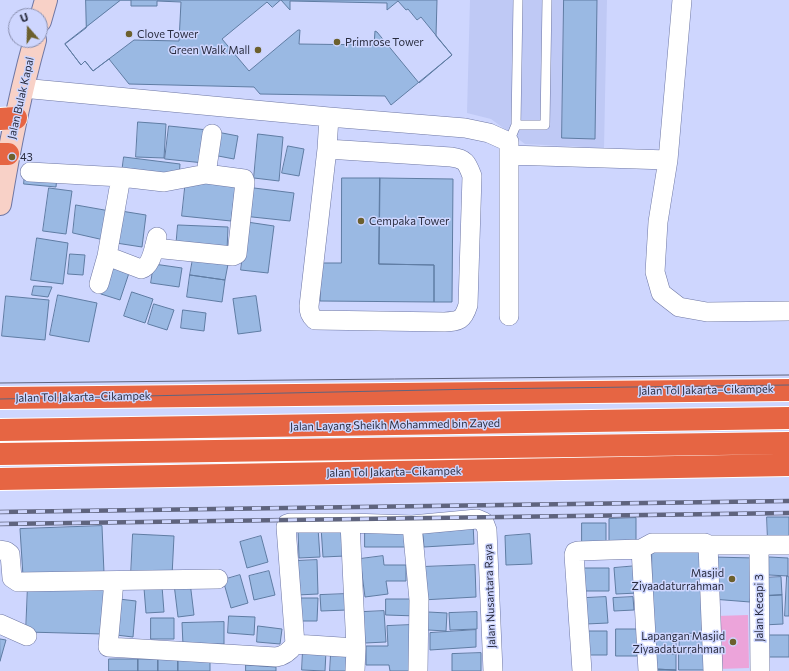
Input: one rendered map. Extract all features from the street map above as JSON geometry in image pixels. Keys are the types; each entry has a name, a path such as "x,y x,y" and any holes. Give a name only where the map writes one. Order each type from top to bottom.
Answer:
{"highway":[{"name":"Jalan Tol Jakarta–Cikampek","path":"0,398 789,390"},
{"name":"Jalan Layang Sheikh Mohammed bin Zayed","path":"0,454 514,434 789,418"},
{"name":"Jalan Layang Sheikh Mohammed bin Zayed","path":"0,430 514,434 789,443"},
{"name":"Jalan Tol Jakarta–Cikampek","path":"0,479 789,465"}],"main road":[{"name":"Jalan Bulak Kapal","path":"0,204 8,118 22,88 33,48"}],"street":[{"path":"682,0 668,160 658,222 655,272 661,293 678,307 707,312 789,311"},
{"path":"22,88 329,117 465,128 489,132 511,141 668,160"},
{"path":"327,149 460,158 468,165 472,176 468,305 462,318 457,321 444,322 315,320 310,314 309,306 327,149 329,117"},
{"path":"206,174 212,134"},
{"path":"509,316 511,141"},
{"path":"30,172 121,177 164,182 206,174 242,178 245,181 237,254 233,256 155,242 149,263 145,268 141,269 107,256"},
{"path":"99,284 107,256 121,177"},
{"name":"Jalan Nusantara Raya","path":"412,525 477,519 484,522 487,530 493,671"},
{"path":"350,523 356,648 355,671"},
{"path":"114,581 108,647 276,658 282,657 289,652 295,644 287,524 350,523 412,525 419,600 418,671"},
{"path":"582,671 575,552 641,549 652,543 706,543 708,545 759,546 789,545"},
{"path":"708,545 713,671"},
{"name":"Jalan Kecapi 3","path":"759,546 760,671"},
{"path":"641,549 648,671"},
{"path":"0,550 6,551 10,554 12,578 18,582 218,579"},
{"path":"0,624 27,636"},
{"path":"295,644 356,648"}],"lane":[{"path":"518,0 511,141 545,125 547,0"}],"shaded area":[{"path":"470,0 607,0 604,148 525,144 491,119 467,113"},
{"name":"Lapangan Masjid Ziyaadaturrahman","path":"748,615 749,668 718,669 716,616"}],"building":[{"name":"Green Walk Mall","path":"86,0 437,0 436,36 452,55 391,105 385,96 260,94 254,87 129,84 109,59 93,71 85,61 81,65 65,44 86,28"},
{"name":"Clove Tower","path":"121,0 131,0 131,6 157,6 157,1 181,2 179,41 134,40 93,71 85,61 81,65 65,44"},
{"name":"Primrose Tower","path":"281,0 290,10 290,1 387,3 387,10 398,1 406,10 408,9 417,20 421,17 452,55 419,83 375,31 374,45 299,44 300,30 298,30 249,71 222,39 267,2 272,7"},
{"path":"564,0 597,0 595,139 562,138"},
{"path":"138,122 166,124 164,158 136,157"},
{"path":"169,126 208,130 204,163 165,159"},
{"path":"217,132 238,136 234,159 213,155"},
{"path":"258,134 283,137 279,181 254,178"},
{"path":"288,146 304,149 299,176 282,173"},
{"path":"124,157 180,164 179,178 122,172"},
{"path":"25,173 57,176 56,187 24,184"},
{"name":"Cempaka Tower","path":"342,178 380,178 379,264 434,265 434,302 320,301 321,263 341,263"},
{"path":"380,178 453,179 452,302 434,302 434,265 379,264"},
{"path":"186,179 236,184 231,221 182,216"},
{"path":"246,187 294,193 290,221 243,216"},
{"path":"49,188 72,191 66,234 43,231"},
{"path":"76,205 110,211 104,240 73,233"},
{"path":"121,211 146,215 142,247 116,243"},
{"path":"247,222 274,226 268,273 241,270"},
{"path":"178,225 228,227 227,251 176,248"},
{"path":"37,238 68,243 63,284 31,280"},
{"path":"194,253 229,259 225,280 190,275"},
{"path":"70,254 85,255 83,275 68,274"},
{"path":"112,261 131,267 120,300 101,294"},
{"path":"154,264 182,268 179,287 151,283"},
{"path":"190,275 225,280 222,302 187,297"},
{"path":"34,286 52,287 48,297 32,295"},
{"path":"132,292 153,299 145,323 124,316"},
{"path":"58,295 97,303 89,342 50,335"},
{"path":"6,296 49,300 45,340 2,336"},
{"path":"256,296 261,331 238,334 233,299"},
{"path":"154,304 174,310 167,330 148,324"},
{"path":"183,310 206,313 204,331 181,328"},
{"path":"767,517 789,517 789,542 768,542"},
{"path":"636,518 636,549 609,549 609,519"},
{"path":"473,523 474,544 424,547 422,526"},
{"path":"582,523 606,523 606,547 582,547"},
{"path":"102,526 104,573 23,576 20,529"},
{"path":"344,526 345,556 323,557 321,527"},
{"path":"365,526 411,526 411,547 365,547"},
{"path":"318,528 320,557 299,558 298,529"},
{"path":"133,534 174,536 172,576 131,575"},
{"path":"530,534 532,564 506,565 505,536"},
{"path":"261,536 268,562 247,568 240,542"},
{"path":"652,550 701,550 702,633 653,634"},
{"path":"383,556 384,565 406,565 406,581 386,581 388,594 365,597 360,559"},
{"name":"Masjid Ziyaadaturrahman","path":"712,557 755,558 750,602 712,599"},
{"path":"769,557 788,558 788,576 769,575"},
{"path":"317,560 318,594 297,595 296,561"},
{"path":"475,565 476,597 422,600 421,567"},
{"path":"637,566 638,593 616,594 614,568"},
{"path":"584,568 609,568 609,591 584,591"},
{"path":"269,571 275,595 254,600 249,576"},
{"path":"240,575 248,603 231,608 223,580"},
{"path":"787,576 789,577 789,616 785,616"},
{"path":"781,577 782,595 762,596 762,578"},
{"path":"190,582 194,615 178,617 174,584"},
{"path":"28,584 104,587 103,634 26,632"},
{"path":"162,586 164,612 146,613 144,588"},
{"path":"346,594 347,610 321,611 320,595"},
{"path":"782,595 783,624 763,625 762,596"},
{"path":"606,597 608,623 586,624 585,598"},
{"path":"633,597 634,610 614,611 613,598"},
{"path":"298,598 318,598 317,621 298,621"},
{"path":"119,599 136,601 133,637 116,635"},
{"path":"386,599 417,599 417,616 386,615"},
{"path":"384,611 386,642 365,643 363,612"},
{"path":"428,612 447,613 446,631 428,630"},
{"path":"477,612 477,629 450,630 449,613"},
{"path":"229,616 255,617 254,635 228,633"},
{"path":"151,618 174,618 174,639 151,639"},
{"path":"224,622 224,644 183,645 182,623"},
{"path":"411,625 414,671 390,671 389,665 366,665 366,646 388,646 387,626"},
{"path":"258,626 282,629 280,644 257,642"},
{"path":"616,629 637,629 637,656 616,656"},
{"path":"476,630 476,647 430,650 430,633"},
{"path":"582,631 607,631 607,655 582,655"},
{"path":"764,635 789,635 789,657 764,657"},
{"path":"655,636 676,636 676,654 655,653"},
{"path":"680,636 708,636 707,653 679,653"},
{"path":"0,639 6,640 0,661"},
{"path":"303,650 326,651 325,671 302,670"},
{"path":"481,653 481,671 452,671 452,654"},
{"path":"655,653 676,654 676,670 654,669"},
{"path":"679,653 707,653 707,670 679,670"},
{"path":"331,654 355,655 355,671 330,671"},
{"path":"109,659 138,659 138,671 109,671"},
{"path":"138,659 158,659 158,671 138,671"},
{"path":"158,659 178,660 178,671 158,671"},
{"path":"178,660 210,660 210,671 178,671"},
{"path":"246,665 276,667 276,671 246,671"},
{"path":"654,669 676,670 676,671 654,671"}],"tram line":[{"path":"0,383 789,375"},
{"path":"0,399 478,389 789,385"}],"railway":[{"path":"0,512 789,501"},
{"path":"0,524 789,513"}],"place":[{"name":"Clove Tower","path":"129,34"},
{"name":"Primrose Tower","path":"337,42"},
{"name":"Green Walk Mall","path":"258,50"},
{"name":"43","path":"12,157"},
{"name":"Cempaka Tower","path":"361,221"},
{"name":"Masjid Ziyaadaturrahman","path":"732,579"},
{"name":"Lapangan Masjid Ziyaadaturrahman","path":"733,642"}]}
